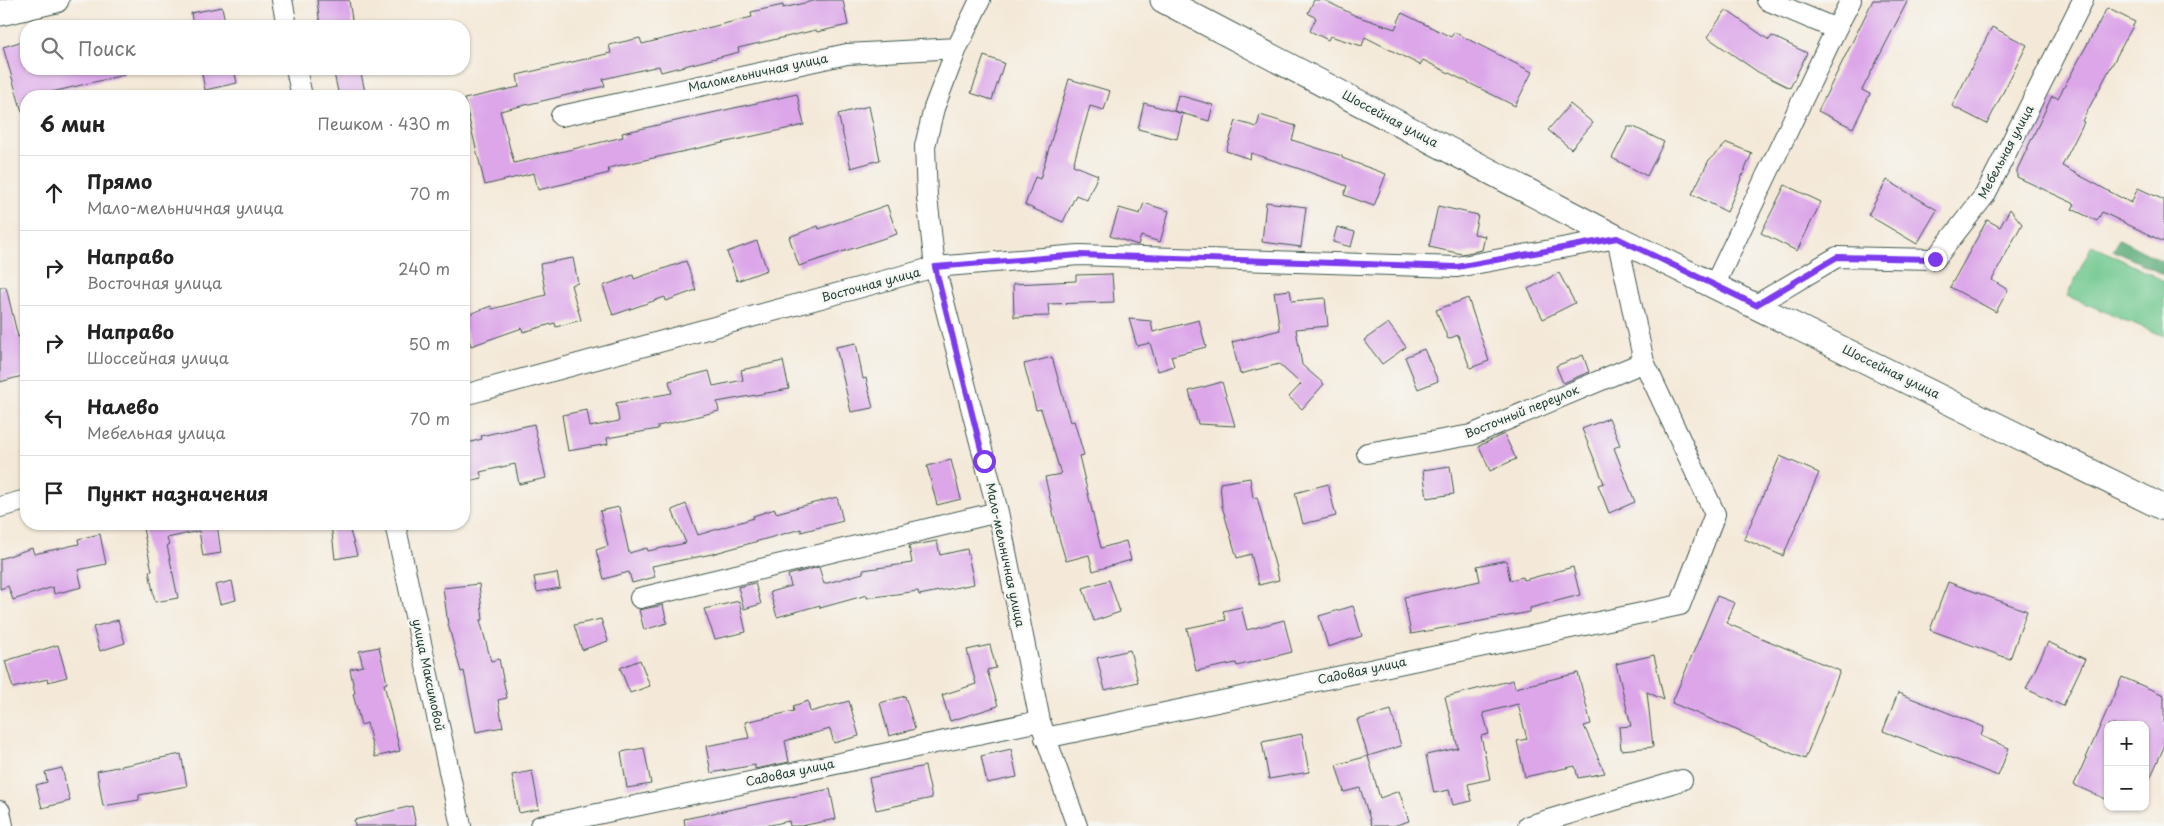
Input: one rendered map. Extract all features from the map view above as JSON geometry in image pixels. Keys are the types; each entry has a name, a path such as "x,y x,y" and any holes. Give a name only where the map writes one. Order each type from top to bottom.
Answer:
{"main road":[{"path":"0,13 56,0"},
{"name":"Шоссейная улица","path":"1176,3 1617,238 2164,508"}],"street":[{"path":"282,0 286,20"},
{"name":"Мало-мельничная улица","path":"980,0 957,48 934,108 925,146 927,198 935,267 998,512 1042,729 1077,826"},
{"path":"1767,0 1836,29"},
{"path":"1714,286 1836,29 1852,0"},
{"name":"Мебельная улица","path":"1756,305 1837,257 1935,259 1985,195 2084,0"},
{"name":"Маломельничная улица","path":"561,116 847,54 957,48"},
{"path":"297,75 301,90"},
{"path":"1617,238 1644,362"},
{"name":"Восточная улица","path":"470,393 935,267 1079,255 1457,267 1617,238"},
{"name":"Восточный переулок","path":"1366,453 1471,434 1644,362"},
{"name":"Садовая улица","path":"540,826 1680,605 1715,514 1644,362"},
{"path":"0,506 20,501"},
{"path":"640,598 998,512"},
{"name":"улица Максимовой","path":"396,530 461,826"},
{"path":"1528,826 1682,780"},
{"path":"0,811 3,826"}],"green space":[{"path":"2119,239 2164,262 2164,275 2113,250"},
{"path":"2092,245 2164,281 2164,336 2067,296"}],"building":[{"path":"317,0 349,0 352,20 319,20"},
{"path":"817,0 843,0 848,25 817,32 816,30 738,48 739,52 661,72 659,66 603,79 605,86 500,111 514,163 623,137 622,133 797,94 804,125 608,168 609,173 538,190 534,173 485,185 470,124 470,98 519,87 517,75 611,53 609,45 640,38 642,44 752,17 751,12 783,5 783,8"},
{"path":"1314,0 1324,0 1356,16 1395,29 1402,13 1451,37 1454,32 1532,72 1515,106 1423,60 1420,65 1365,37 1362,46 1330,36 1328,40 1310,31 1316,18 1308,13"},
{"path":"1873,0 1908,0 1862,90 1870,94 1853,128 1818,111"},
{"path":"222,7 225,20 192,20 191,13"},
{"path":"2107,8 2135,22 2082,121 2084,122 2062,166 2131,203 2138,188 2164,200 2164,242 2102,212 2097,221 2072,209 2075,204 2017,177 2017,170 2052,96 2058,98"},
{"path":"1726,10 1769,40 1772,36 1807,53 1790,88 1758,72 1707,37"},
{"path":"1992,27 2027,45 1987,124 1952,106"},
{"path":"20,42 20,75 124,75 60,90 20,90 20,105 3,47"},
{"path":"984,56 1004,63 992,100 971,93"},
{"path":"202,75 235,75 237,83 205,90"},
{"path":"334,75 361,75 365,90 338,90"},
{"path":"1069,79 1110,91 1104,110 1090,106 1073,165 1098,175 1087,200 1076,195 1063,222 1025,205 1035,177 1040,179"},
{"path":"1178,95 1213,105 1209,121 1174,111"},
{"path":"1144,103 1183,114 1177,139 1138,129"},
{"path":"1570,104 1593,123 1571,149 1548,130"},
{"path":"869,106 880,160 851,168 838,114"},
{"path":"1260,115 1296,126 1292,140 1342,156 1342,158 1386,174 1374,206 1344,195 1347,186 1251,153 1250,159 1226,151 1236,121 1257,127"},
{"path":"1628,127 1634,127 1664,142 1647,176 1612,158"},
{"path":"1727,143 1752,153 1727,212 1692,194 1709,160"},
{"path":"1887,180 1937,210 1917,244 1868,215"},
{"path":"1785,185 1821,202 1797,251 1761,233"},
{"path":"1266,202 1306,207 1301,247 1262,242"},
{"path":"1144,203 1169,211 1160,242 1141,236 1138,245 1110,236 1119,208 1140,214"},
{"path":"887,205 897,234 799,266 789,237 818,226 819,229"},
{"path":"1438,206 1478,215 1474,234 1485,236 1482,250 1462,254 1429,247"},
{"path":"2010,209 2022,224 1992,280 2008,290 1996,312 1950,287 1987,220 2000,227"},
{"path":"1337,227 1355,232 1351,247 1333,242"},
{"path":"757,241 767,270 737,281 727,252"},
{"path":"573,258 578,283 571,285 581,320 556,327 555,323 523,332 522,328 471,346 470,314 491,306 492,309 546,295 540,264"},
{"path":"686,261 696,290 666,301 665,297 613,315 603,286 633,275 634,279"},
{"path":"1559,273 1575,303 1543,319 1528,289"},
{"path":"1112,274 1114,302 1048,304 1049,316 1014,317 1013,284 1076,281 1076,275"},
{"path":"0,287 6,287 18,337 20,336 20,377 0,382"},
{"path":"1290,290 1292,301 1325,298 1328,326 1296,329 1302,365 1324,384 1302,409 1289,397 1301,384 1279,364 1240,374 1232,342 1280,330 1274,292"},
{"path":"1468,298 1489,361 1470,368 1458,335 1448,339 1436,310"},
{"path":"1129,319 1151,321 1153,332 1199,320 1206,347 1171,356 1174,366 1158,371 1150,343 1137,346"},
{"path":"1388,323 1406,347 1382,364 1364,340"},
{"path":"856,343 863,379 866,378 873,408 851,412 836,347"},
{"path":"1424,349 1438,381 1418,389 1405,357"},
{"path":"1583,355 1589,372 1563,383 1556,366"},
{"path":"1052,357 1070,422 1074,421 1084,455 1079,456 1101,548 1126,541 1131,560 1093,571 1089,555 1066,561 1045,477 1061,474 1041,409 1036,410 1024,364"},
{"path":"783,361 789,389 717,402 719,411 658,426 658,429 607,438 608,444 568,451 562,415 587,410 590,427 619,421 616,403 672,393 669,381 709,371 713,386 743,380 741,370"},
{"path":"1222,382 1235,426 1198,424 1189,391"},
{"path":"1609,418 1620,445 1614,448 1635,502 1609,513 1598,485 1604,483 1582,429"},
{"path":"534,424 546,478 519,484 515,464 480,472 482,478 470,481 470,442 482,439 481,436"},
{"path":"1504,434 1516,459 1490,471 1479,446"},
{"path":"1780,456 1819,473 1783,556 1744,539"},
{"path":"951,460 961,499 937,505 927,466"},
{"path":"1450,466 1454,494 1427,498 1423,470"},
{"path":"1250,478 1253,498 1257,497 1279,580 1259,585 1251,554 1237,558 1222,506 1220,483"},
{"path":"1328,484 1336,516 1303,524 1295,493"},
{"path":"837,497 843,521 801,532 801,529 712,554 652,566 655,577 632,583 629,572 604,579 596,550 608,546 600,511 619,507 629,553 647,548 648,551 686,543 672,510 686,504 698,535 754,518 753,516 775,509 776,513"},
{"path":"143,530 218,530 221,553 203,556 199,531 167,538 178,598 155,602 149,571 152,571"},
{"path":"332,530 350,530 357,555 335,559"},
{"path":"100,534 106,564 78,570 82,587 54,594 53,587 13,600 8,586 0,589 0,559 32,548 34,554 79,544 78,539"},
{"path":"937,541 940,555 967,549 974,584 919,595 918,591 867,598 867,595 777,617 770,592 791,586 788,575 819,567 824,584 863,573 863,570 912,563 909,546"},
{"path":"1506,560 1510,580 1523,577 1524,580 1573,567 1580,595 1530,608 1530,612 1411,634 1404,597 1480,581 1477,566"},
{"path":"557,573 560,588 537,592 534,577"},
{"path":"1109,580 1120,612 1094,621 1083,588"},
{"path":"232,581 236,600 220,604 215,585"},
{"path":"1948,582 2027,611 2010,659 1930,630"},
{"path":"755,583 761,604 744,609 738,587"},
{"path":"479,584 483,620 480,620 491,661 499,659 507,698 498,700 503,727 476,732 464,671 461,672 448,624 443,588"},
{"path":"1717,596 1735,603 1726,623 1840,671 1805,759 1672,703"},
{"path":"739,601 746,632 715,639 704,609"},
{"path":"663,605 667,623 644,630 639,610"},
{"path":"1353,606 1362,636 1328,647 1319,616"},
{"path":"1241,607 1247,630 1284,620 1292,652 1237,666 1236,663 1196,671 1187,628 1226,620 1223,611"},
{"path":"601,619 608,641 582,650 574,625"},
{"path":"118,620 125,643 100,651 93,627"},
{"path":"2048,642 2085,659 2063,706 2026,689"},
{"path":"58,645 67,677 48,682 47,679 13,688 5,661"},
{"path":"990,645 996,668 987,670 998,706 950,721 942,695 976,684 967,650"},
{"path":"379,647 387,683 384,684 400,751 375,757 367,723 361,725 353,694 355,693 350,669 363,666 359,651"},
{"path":"1130,650 1138,682 1105,690 1097,658"},
{"path":"1654,655 1664,700 1647,692 1653,747 1621,750 1619,727 1631,726 1616,664"},
{"path":"640,660 650,686 630,693 620,668"},
{"path":"1578,673 1591,724 1584,726 1605,773 1578,778 1575,766 1525,777 1517,741 1527,739 1518,704 1483,713 1489,734 1481,736 1490,779 1468,784 1472,801 1453,805 1449,790 1434,793 1426,755 1458,748 1445,697 1513,680 1515,688"},
{"path":"2122,677 2164,695 2164,747 2149,781 2149,721 2104,721 2104,798 2074,785"},
{"path":"1898,693 1984,727 1981,736 2009,748 1998,776 1883,731"},
{"path":"905,696 915,729 889,736 880,703"},
{"path":"808,701 810,712 849,701 859,736 834,743 830,729 785,741 789,762 755,769 755,765 711,773 706,746 749,738 745,722 794,711 793,706"},
{"path":"1391,710 1401,746 1368,756 1357,720"},
{"path":"1302,734 1309,772 1269,779 1262,742"},
{"path":"644,748 651,784 627,788 621,752"},
{"path":"1011,749 1017,777 987,783 981,756"},
{"path":"181,754 187,786 139,795 139,800 103,806 97,771"},
{"path":"1368,756 1380,798 1399,791 1409,821 1393,826 1372,826 1360,788 1344,792 1336,765"},
{"path":"925,766 932,798 876,810 869,778"},
{"path":"62,768 70,801 42,808 36,785 47,782 45,772"},
{"path":"532,771 539,809 519,813 512,775"},
{"path":"830,789 836,819 801,826 790,826 789,821 765,826 685,826 684,819"},
{"path":"412,806 416,826 355,826 354,820"}],"route":[{"path":"984,461 935,267 1079,255 1457,267 1617,238 1756,305 1837,257 1935,259"}]}
